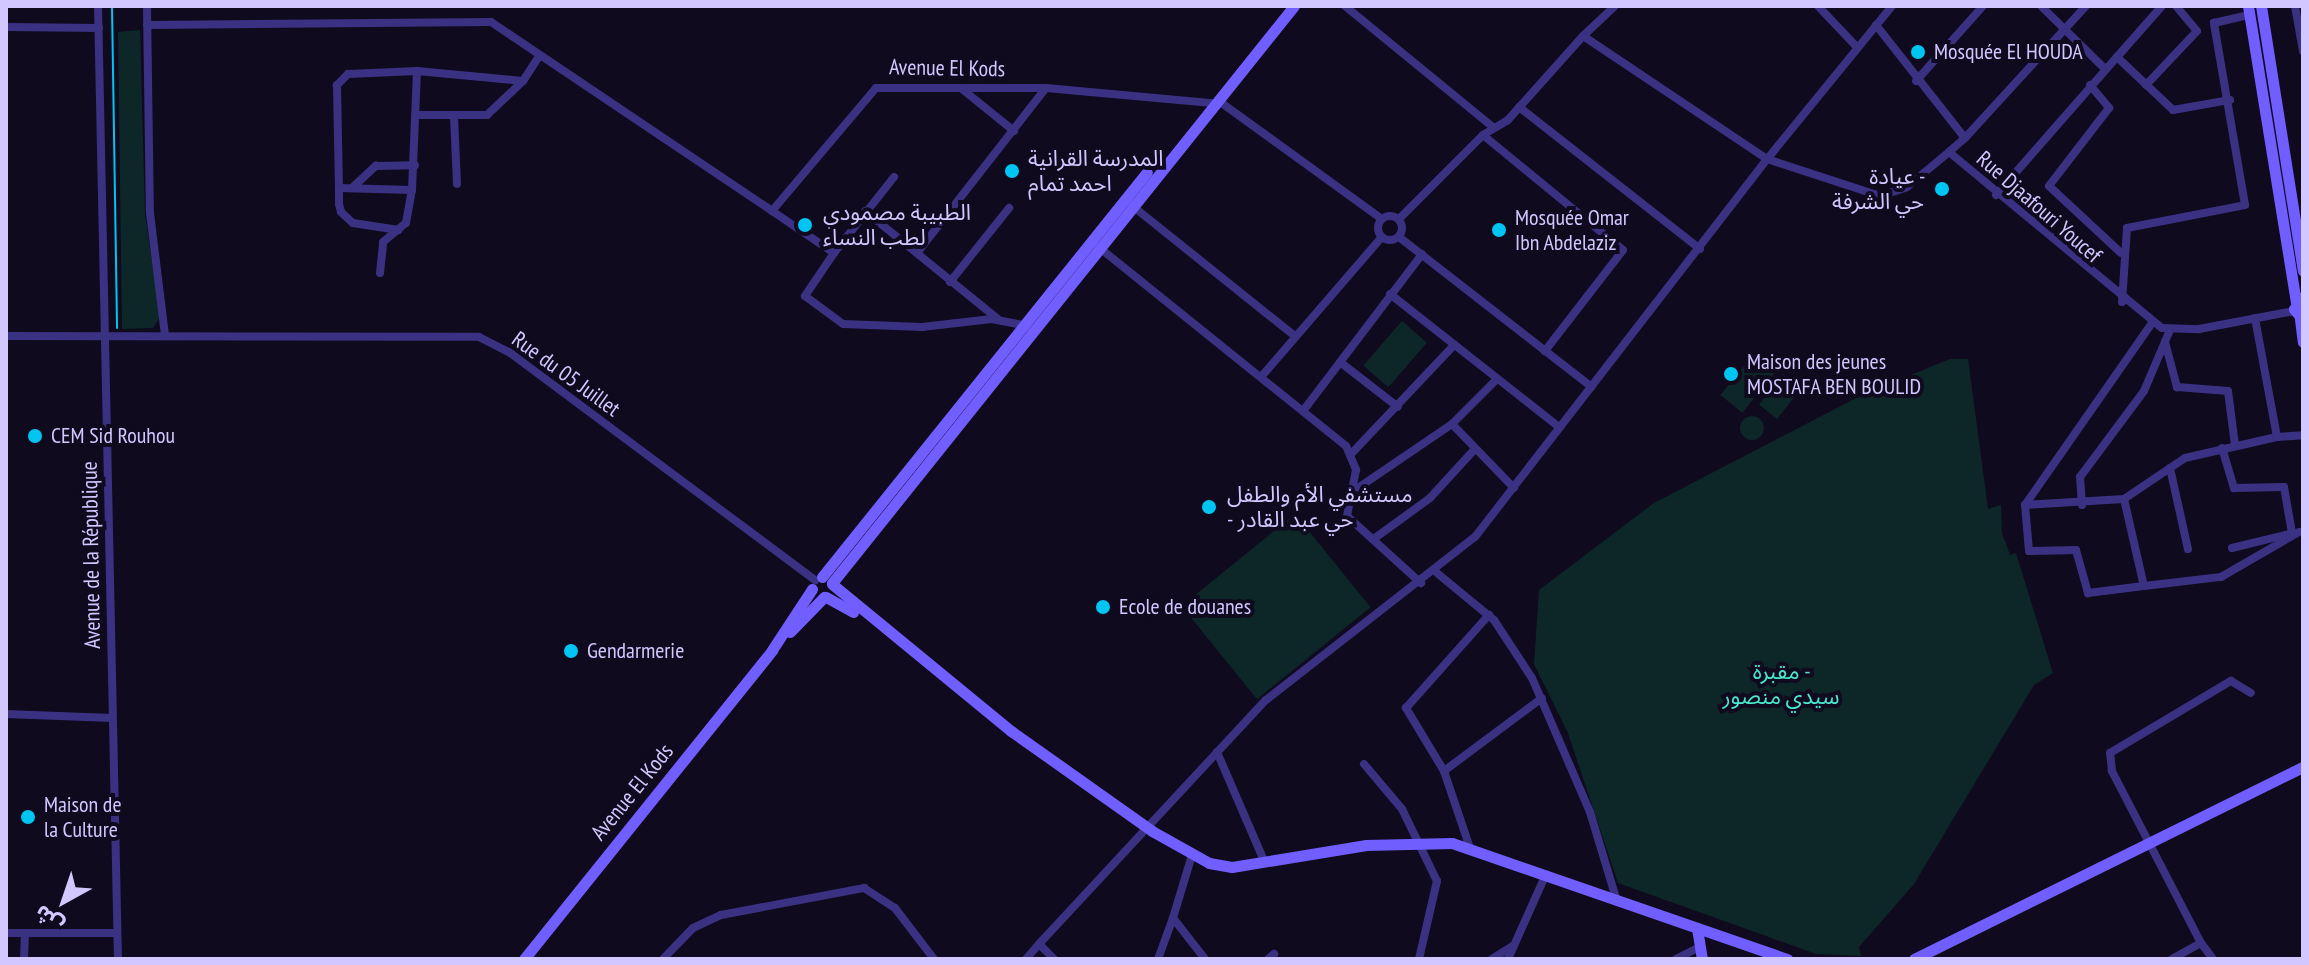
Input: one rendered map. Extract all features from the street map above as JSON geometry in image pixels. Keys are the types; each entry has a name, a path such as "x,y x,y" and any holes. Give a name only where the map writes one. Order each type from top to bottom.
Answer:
{"main road":[{"path":"1210,105 1286,6"},
{"path":"1210,105 1294,6"},
{"path":"2261,6 2303,271"},
{"path":"2248,10 2303,342"},
{"name":"Avenue El Kods","path":"1093,243 1130,204 1210,105"},
{"name":"Avenue El Kods","path":"524,959 1093,243 1210,105"},
{"path":"822,583 825,597 871,623"},
{"path":"822,583 871,623 1147,828 1192,855 1232,867 1421,841 1470,848 1787,959"},
{"name":"Avenue El Kods","path":"772,650 825,597"},
{"path":"1920,958 2303,767"},
{"path":"1697,928 1701,953"}],"street":[{"name":"Avenue de la République","path":"98,6 118,959"},
{"path":"147,6 150,213 165,336"},
{"path":"1345,6 1493,127"},
{"path":"1210,105 1232,108 1382,219 1399,219 1483,135 1519,107 1583,36 1615,6"},
{"path":"1818,6 1855,45"},
{"path":"1026,959 1295,672 1437,573 1514,488 1855,45 1892,6"},
{"path":"1916,81 1983,6"},
{"path":"2041,6 2105,69"},
{"path":"1949,152 2086,6"},
{"path":"1996,195 2162,6"},
{"path":"2146,85 2197,31 2176,6"},
{"path":"2295,6 2303,51"},
{"path":"2122,302 2123,233 2134,224 2243,208 2230,100 2214,23 2248,10"},
{"path":"147,25 473,19 507,31 834,253"},
{"path":"1876,25 1916,81 1965,138"},
{"path":"6,27 99,28"},
{"name":"Rue Djaafouri Youcef","path":"1583,36 1767,159 1880,196 1907,187 1949,152 2122,302 2152,323 2170,330 2299,310"},
{"path":"417,115 487,115 523,81 540,55"},
{"path":"2117,57 2173,110 2230,100"},
{"path":"398,230 345,218 339,188 339,78 417,71 523,81"},
{"path":"380,273 383,242 406,223 415,165 417,71"},
{"path":"2090,85 2109,108 2049,186 2121,253"},
{"path":"961,88 1014,131"},
{"path":"917,253 1046,88"},
{"name":"Avenue El Kods","path":"772,211 872,90 1046,88 1210,105"},
{"path":"1519,107 1700,249"},
{"path":"454,116 457,184"},
{"path":"1483,135 1623,250 1545,351"},
{"path":"352,188 376,166 415,165"},
{"path":"894,177 865,211 805,296 843,324 998,320 1027,326"},
{"path":"339,188 412,190"},
{"path":"1130,204 1295,336"},
{"path":"950,282 1009,208"},
{"path":"865,211 998,320"},
{"path":"1261,377 1382,237 1382,219"},
{"path":"1399,219 1399,237"},
{"path":"1382,237 1399,237 1592,387"},
{"path":"1093,243 1352,453"},
{"path":"1303,411 1422,254"},
{"path":"1390,294 1560,428"},
{"path":"2255,318 2277,437"},
{"path":"2152,323 2025,505 2029,551 2076,550 2088,593 2221,577 2298,532"},
{"path":"2082,505 2080,477 2144,391 2170,330"},
{"name":"Rue du 05 Juillet","path":"6,336 479,337 509,352 822,583"},
{"path":"2165,342 2177,387 2228,391 2235,445"},
{"path":"1421,583 1375,538 1347,516 1352,492 1352,453 1454,345"},
{"path":"1340,362 1398,407"},
{"path":"1352,492 1452,424 1497,379"},
{"path":"1452,424 1473,451 1514,488"},
{"path":"2025,505 2082,505 2124,499 2170,468 2222,448 2303,435"},
{"path":"2222,448 2234,488 2284,487 2298,532"},
{"path":"1375,538 1430,498 1473,451"},
{"path":"2170,468 2188,549"},
{"path":"2124,499 2144,586"},
{"path":"2232,548 2298,532"},
{"path":"1437,573 1489,615 1542,698 1590,812 1616,898"},
{"path":"1470,848 1444,771 1406,708 1489,615"},
{"path":"2213,959 2201,943 2108,762 2110,753 2231,681 2251,693"},
{"path":"1444,771 1542,698"},
{"path":"6,714 112,718"},
{"path":"1217,752 1265,863"},
{"path":"1364,764 1421,841 1437,886 1419,959"},
{"path":"1158,959 1192,855"},
{"path":"1508,959 1546,874"},
{"path":"668,957 693,928 721,915 864,888 895,908 934,959"},
{"path":"1173,918 1205,959"},
{"path":"6,933 117,933"},
{"path":"24,959 25,933"},
{"path":"2172,959 2201,943"},
{"path":"1039,944 1054,959"},
{"path":"1492,959 1514,945"},
{"path":"1676,959 1701,953"}],"green space":[{"path":"140,30 145,214 160,317 153,328 122,329 118,32"},
{"path":"1402,321 1427,343 1388,387 1363,366"},
{"path":"1757,350 1779,368 1742,413 1720,395"},
{"name":"مقبرة - سيدي منصور","path":"1950,359 1968,359 1988,509 2001,505 2002,533 2010,555 2016,553 2053,673 2034,685 1914,884 1859,947 1861,956 1816,954 1618,883 1568,733 1534,664 1539,590 1654,503 1862,395"},
{"path":"1783,374 1801,388 1777,419 1759,405"},
{"path":"1752,416 1763,423 1764,428 1757,439 1752,440 1741,433 1740,428 1747,417"},
{"path":"1295,514 1371,607 1257,699 1182,606"}],"tram line":[{"path":"112,6 117,328"}],"place":[{"name":"Mosquée El HOUDA","path":"1918,52"},
{"name":"المدرسة القرانية احمد تمام","path":"1012,171"},
{"name":"عيادة - حي الشرفة","path":"1942,189"},
{"name":"الطبيبة مصمودي لطب النساء","path":"805,225"},
{"name":"Mosquée Omar Ibn Abdelaziz","path":"1499,230"},
{"name":"Maison des jeunes MOSTAFA BEN BOULID","path":"1731,374"},
{"name":"CEM Sid Rouhou","path":"35,436"},
{"name":"مستشفي الأم والطفل - حي عبد القادر","path":"1209,507"},
{"name":"Ecole de douanes","path":"1103,607"},
{"name":"Gendarmerie","path":"571,651"},
{"name":"Maison de la Culture","path":"28,817"}]}
